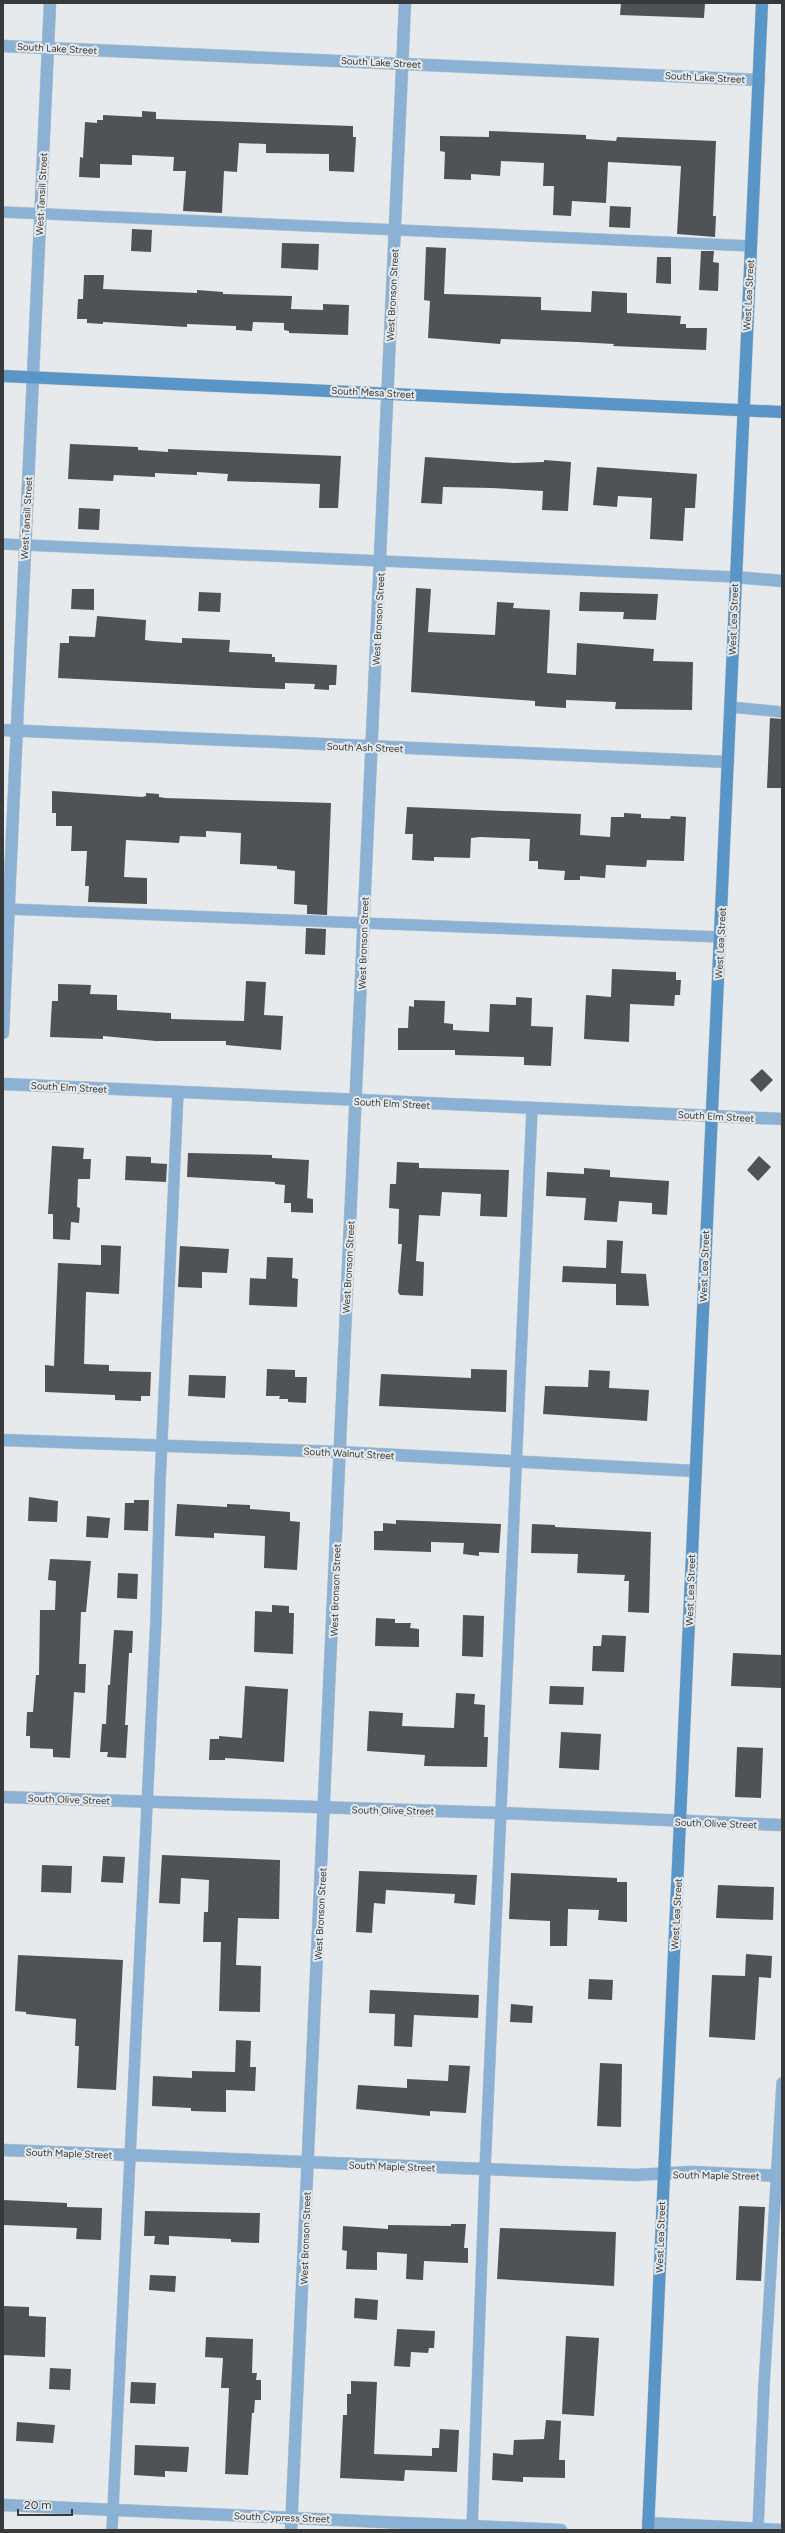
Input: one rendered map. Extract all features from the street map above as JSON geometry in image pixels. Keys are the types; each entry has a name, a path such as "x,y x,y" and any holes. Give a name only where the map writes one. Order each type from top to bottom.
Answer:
{"main road":[{"name":"West Lea Street","path":"648,2527 662,2174 680,1822 762,3"},
{"name":"South Mesa Street","path":"3,376 782,412"}],"street":[{"name":"West Tansill Street","path":"3,1033 50,3"},
{"name":"West Bronson Street","path":"291,2530 326,1808 339,1452 405,3"},
{"name":"South Lake Street","path":"3,46 759,80"},
{"path":"735,577 782,581"},
{"name":"South Ash Street","path":"3,730 728,762"},
{"name":"South Elm Street","path":"3,1084 532,1109 782,1119"},
{"name":"South Walnut Street","path":"3,1440 163,1444 695,1471"},
{"name":"South Olive Street","path":"3,1797 501,1813 782,1826"},
{"name":"South Maple Street","path":"3,2150 309,2164 485,2170 635,2175 691,2172 780,2176"},
{"name":"South Cypress Street","path":"3,2505 292,2517 472,2528 561,2530"},
{"path":"648,2527 781,2530"}],"lane":[{"path":"3,212 750,246"},
{"path":"3,544 735,577"},
{"path":"730,707 782,712"},
{"path":"8,909 720,937"},
{"path":"112,2530 178,1092"},
{"path":"472,2528 485,2170 518,1462 532,1109"},
{"path":"758,2529 764,2378 780,2176 782,2083"}],"building":[{"path":"621,3 705,3 704,18 620,15"},
{"path":"142,111 156,112 156,119 353,126 353,137 356,137 354,172 329,171 329,154 266,153 266,144 239,143 237,172 224,171 222,213 183,211 186,171 173,171 174,157 132,155 132,165 100,164 100,178 79,177 80,157 83,158 85,122 97,123 97,120 103,120 103,115 142,117"},
{"path":"489,131 586,135 586,139 616,141 617,137 716,141 713,216 716,216 715,237 677,234 681,166 608,162 606,203 572,201 571,216 553,215 554,186 543,186 544,163 501,161 500,176 471,174 471,180 444,179 445,152 440,151 440,136 489,137"},
{"path":"610,206 631,207 630,228 609,227"},
{"path":"132,229 152,230 151,252 131,251"},
{"path":"282,243 319,244 318,270 281,268"},
{"path":"426,247 446,248 444,294 541,297 541,310 591,312 592,291 627,293 627,313 681,316 680,324 686,324 686,328 707,328 706,350 501,339 500,344 428,338 430,301 424,300"},
{"path":"701,251 714,251 713,262 719,263 718,291 699,290"},
{"path":"657,257 671,257 671,284 656,283"},
{"path":"84,275 104,275 103,289 197,293 197,290 223,292 223,294 292,296 291,309 323,310 323,304 349,305 348,335 289,333 289,331 284,330 284,323 253,322 252,331 236,330 236,326 187,324 187,327 103,322 103,324 87,323 87,319 77,319 78,299 83,299"},
{"path":"70,444 138,447 138,450 168,452 168,449 341,456 338,508 319,508 320,484 227,481 228,474 197,472 197,475 155,473 155,477 114,475 113,481 68,479"},
{"path":"425,457 514,463 544,462 544,460 571,462 568,511 542,510 543,491 492,488 443,487 442,504 421,503"},
{"path":"597,467 697,474 695,508 685,508 683,541 650,539 652,498 618,496 617,507 593,505"},
{"path":"79,508 100,509 99,530 78,529"},
{"path":"416,588 431,589 428,632 495,635 497,602 514,603 513,608 550,610 547,673 576,675 577,643 654,649 653,661 693,662 692,710 615,709 616,702 566,700 566,708 535,706 535,701 411,692"},
{"path":"72,589 94,589 94,610 71,609"},
{"path":"199,592 221,593 220,612 198,611"},
{"path":"580,592 658,594 656,620 623,619 624,612 579,611"},
{"path":"97,616 146,620 145,640 182,643 182,638 230,640 229,652 272,654 272,657 275,657 275,662 337,665 336,685 329,685 329,690 314,689 315,684 285,683 285,689 58,678 60,643 69,643 69,636 95,637"},
{"path":"770,718 782,719 782,788 767,788"},
{"path":"52,791 142,797 146,796 146,793 159,794 159,797 165,798 331,803 327,915 307,914 307,905 294,904 295,871 277,869 277,866 240,864 241,833 206,831 206,837 180,836 179,843 126,840 124,877 147,878 147,904 88,902 89,886 85,886 87,851 71,851 72,826 56,826 56,813 52,813"},
{"path":"407,807 581,814 580,835 610,837 611,817 624,817 624,813 641,814 641,818 670,819 671,816 686,817 684,861 647,860 646,867 606,865 605,878 580,876 580,880 564,880 565,871 538,869 538,861 529,861 530,839 480,837 471,838 470,858 434,857 434,861 412,860 413,834 405,834"},
{"path":"306,928 326,929 325,955 305,954"},
{"path":"612,969 676,972 676,980 681,980 680,995 675,995 674,1006 630,1004 629,1042 584,1039 586,995 611,997"},
{"path":"246,981 266,982 264,1015 283,1016 281,1050 226,1045 226,1041 156,1041 103,1036 103,1039 50,1037 52,1001 58,1001 58,984 91,985 90,994 117,995 117,1010 171,1013 171,1019 244,1021"},
{"path":"516,997 532,998 531,1026 553,1027 551,1066 524,1065 524,1057 455,1055 455,1050 398,1050 398,1028 408,1028 409,1006 414,1007 414,1000 445,1001 444,1023 453,1024 453,1030 489,1032 490,1004 516,1005"},
{"path":"762,1069 773,1080 761,1092 750,1080"},
{"path":"52,1146 84,1148 83,1159 91,1159 90,1179 78,1179 77,1207 80,1208 79,1223 71,1222 70,1240 53,1239 53,1214 48,1214"},
{"path":"188,1153 272,1155 272,1158 309,1160 307,1198 313,1199 313,1213 291,1212 291,1203 284,1203 285,1185 275,1184 275,1182 187,1177"},
{"path":"126,1156 151,1157 151,1163 167,1164 166,1182 125,1180"},
{"path":"759,1156 771,1167 758,1181 747,1170"},
{"path":"397,1162 419,1163 419,1168 509,1170 507,1217 480,1216 481,1194 442,1192 440,1216 419,1215 416,1261 424,1262 423,1296 400,1295 398,1292 402,1244 398,1244 399,1209 389,1208 390,1184 396,1184"},
{"path":"584,1168 610,1170 610,1177 669,1181 667,1215 652,1214 652,1203 619,1201 617,1222 584,1220 586,1198 546,1196 547,1172 584,1174"},
{"path":"607,1240 623,1241 621,1273 646,1274 649,1306 616,1305 616,1284 562,1282 563,1266 606,1268"},
{"path":"101,1245 121,1246 119,1294 86,1292 84,1364 109,1365 109,1371 151,1372 150,1396 141,1396 141,1401 115,1400 115,1395 45,1392 45,1365 54,1366 58,1263 101,1265"},
{"path":"180,1246 229,1249 227,1273 202,1272 202,1288 178,1287"},
{"path":"267,1257 293,1258 292,1278 298,1279 297,1307 249,1305 250,1278 266,1279"},
{"path":"267,1369 295,1370 295,1377 307,1377 306,1403 288,1402 288,1399 279,1399 280,1396 266,1396"},
{"path":"471,1369 507,1370 506,1412 379,1406 381,1374 471,1378"},
{"path":"589,1370 610,1371 609,1388 649,1390 647,1421 543,1414 545,1386 588,1387"},
{"path":"189,1375 226,1376 225,1398 188,1396"},
{"path":"29,1497 58,1501 57,1522 28,1521"},
{"path":"134,1500 149,1500 148,1531 124,1530 125,1503 134,1503"},
{"path":"177,1504 227,1507 227,1504 250,1505 250,1509 290,1512 290,1521 300,1522 297,1570 264,1568 265,1536 214,1533 214,1538 175,1536"},
{"path":"87,1516 110,1518 108,1538 86,1537"},
{"path":"396,1520 501,1524 499,1553 479,1552 479,1556 463,1554 464,1543 431,1542 431,1552 374,1550 374,1531 383,1531 383,1523 396,1524"},
{"path":"532,1524 555,1525 555,1527 651,1532 649,1613 628,1612 629,1581 624,1581 625,1575 577,1573 578,1554 531,1553"},
{"path":"50,1559 91,1561 86,1612 81,1612 79,1664 86,1664 85,1693 74,1692 70,1758 53,1757 53,1749 30,1748 30,1736 26,1736 27,1712 33,1712 36,1675 39,1675 40,1610 55,1610 56,1581 48,1580"},
{"path":"118,1573 138,1574 137,1599 117,1598"},
{"path":"272,1605 289,1606 289,1613 294,1613 293,1654 254,1652 255,1611 272,1612"},
{"path":"463,1615 484,1616 483,1657 462,1656"},
{"path":"376,1618 395,1619 395,1623 411,1623 410,1628 419,1629 419,1647 375,1646"},
{"path":"114,1630 133,1631 132,1653 129,1653 125,1725 128,1725 126,1758 107,1757 108,1752 100,1752 102,1724 106,1724 108,1685 110,1685"},
{"path":"602,1635 626,1636 624,1672 592,1671 593,1646 601,1646"},
{"path":"733,1653 782,1655 781,1688 731,1686"},
{"path":"245,1686 288,1689 284,1762 225,1758 225,1760 209,1760 210,1739 219,1739 219,1736 242,1738"},
{"path":"550,1686 584,1687 583,1705 549,1704"},
{"path":"456,1693 475,1694 474,1704 485,1705 484,1737 488,1737 487,1767 424,1766 425,1755 367,1751 369,1711 403,1713 402,1726 454,1728"},
{"path":"561,1732 601,1734 599,1770 559,1768"},
{"path":"737,1747 763,1748 761,1798 735,1797"},
{"path":"162,1855 280,1860 279,1919 238,1918 236,1965 261,1966 260,2012 219,2011 221,1942 203,1942 204,1912 208,1912 209,1880 181,1878 180,1904 159,1903"},
{"path":"103,1856 125,1857 123,1883 101,1882"},
{"path":"42,1865 72,1866 71,1893 41,1892"},
{"path":"359,1871 477,1875 475,1905 454,1903 455,1894 386,1890 385,1904 374,1903 372,1933 356,1932"},
{"path":"511,1873 617,1878 617,1882 627,1882 627,1922 598,1920 599,1910 568,1909 567,1946 550,1946 550,1921 509,1919"},
{"path":"718,1885 774,1887 773,1920 716,1918"},
{"path":"746,1954 772,1956 771,1978 759,1977 755,2040 709,2037 712,1975 745,1976"},
{"path":"18,1955 123,1960 116,2090 77,2088 79,2046 75,2046 76,2019 26,2014 26,2012 15,2011"},
{"path":"589,1979 613,1980 612,2000 588,1999"},
{"path":"370,1990 479,1995 478,2018 414,2015 412,2047 394,2046 395,2014 369,2013"},
{"path":"511,2004 533,2006 532,2023 510,2022"},
{"path":"236,2040 251,2041 250,2067 256,2067 255,2091 226,2090 226,2112 191,2111 191,2108 152,2106 153,2076 192,2078 192,2071 235,2072"},
{"path":"600,2063 622,2064 621,2127 597,2126"},
{"path":"449,2065 470,2066 466,2113 430,2111 430,2116 356,2109 358,2085 407,2088 407,2079 448,2081"},
{"path":"3,2200 67,2203 67,2207 102,2208 101,2240 76,2239 77,2228 3,2225"},
{"path":"739,2206 765,2207 761,2281 736,2280"},
{"path":"145,2211 260,2213 259,2243 231,2242 231,2239 169,2236 169,2245 154,2244 155,2236 144,2236"},
{"path":"451,2224 466,2224 464,2248 468,2248 468,2263 424,2261 423,2280 406,2279 407,2254 377,2252 377,2270 346,2269 347,2251 342,2250 343,2226 388,2229 388,2225 451,2226"},
{"path":"500,2228 616,2232 614,2286 497,2279"},
{"path":"150,2275 176,2276 175,2292 149,2290"},
{"path":"355,2298 378,2300 377,2320 354,2318"},
{"path":"3,2306 29,2307 29,2316 46,2317 45,2357 3,2355"},
{"path":"397,2329 435,2331 434,2348 429,2348 428,2353 411,2352 410,2367 394,2366"},
{"path":"566,2336 599,2338 594,2416 562,2414"},
{"path":"206,2337 253,2339 252,2373 257,2373 256,2380 261,2380 261,2400 255,2400 254,2413 252,2413 248,2475 225,2474 229,2388 221,2388 223,2358 205,2357"},
{"path":"50,2368 71,2369 70,2390 49,2389"},
{"path":"351,2381 377,2382 374,2454 432,2456 432,2448 439,2448 440,2429 459,2430 457,2472 405,2470 404,2481 340,2478 343,2415 347,2415 347,2394 351,2394"},
{"path":"131,2382 156,2383 155,2404 130,2403"},
{"path":"546,2420 561,2421 559,2460 565,2460 565,2478 523,2477 523,2482 492,2480 493,2453 513,2455 514,2440 544,2439"},
{"path":"17,2422 55,2425 53,2443 16,2441"},
{"path":"135,2445 189,2447 187,2472 165,2471 165,2477 134,2475"}]}
